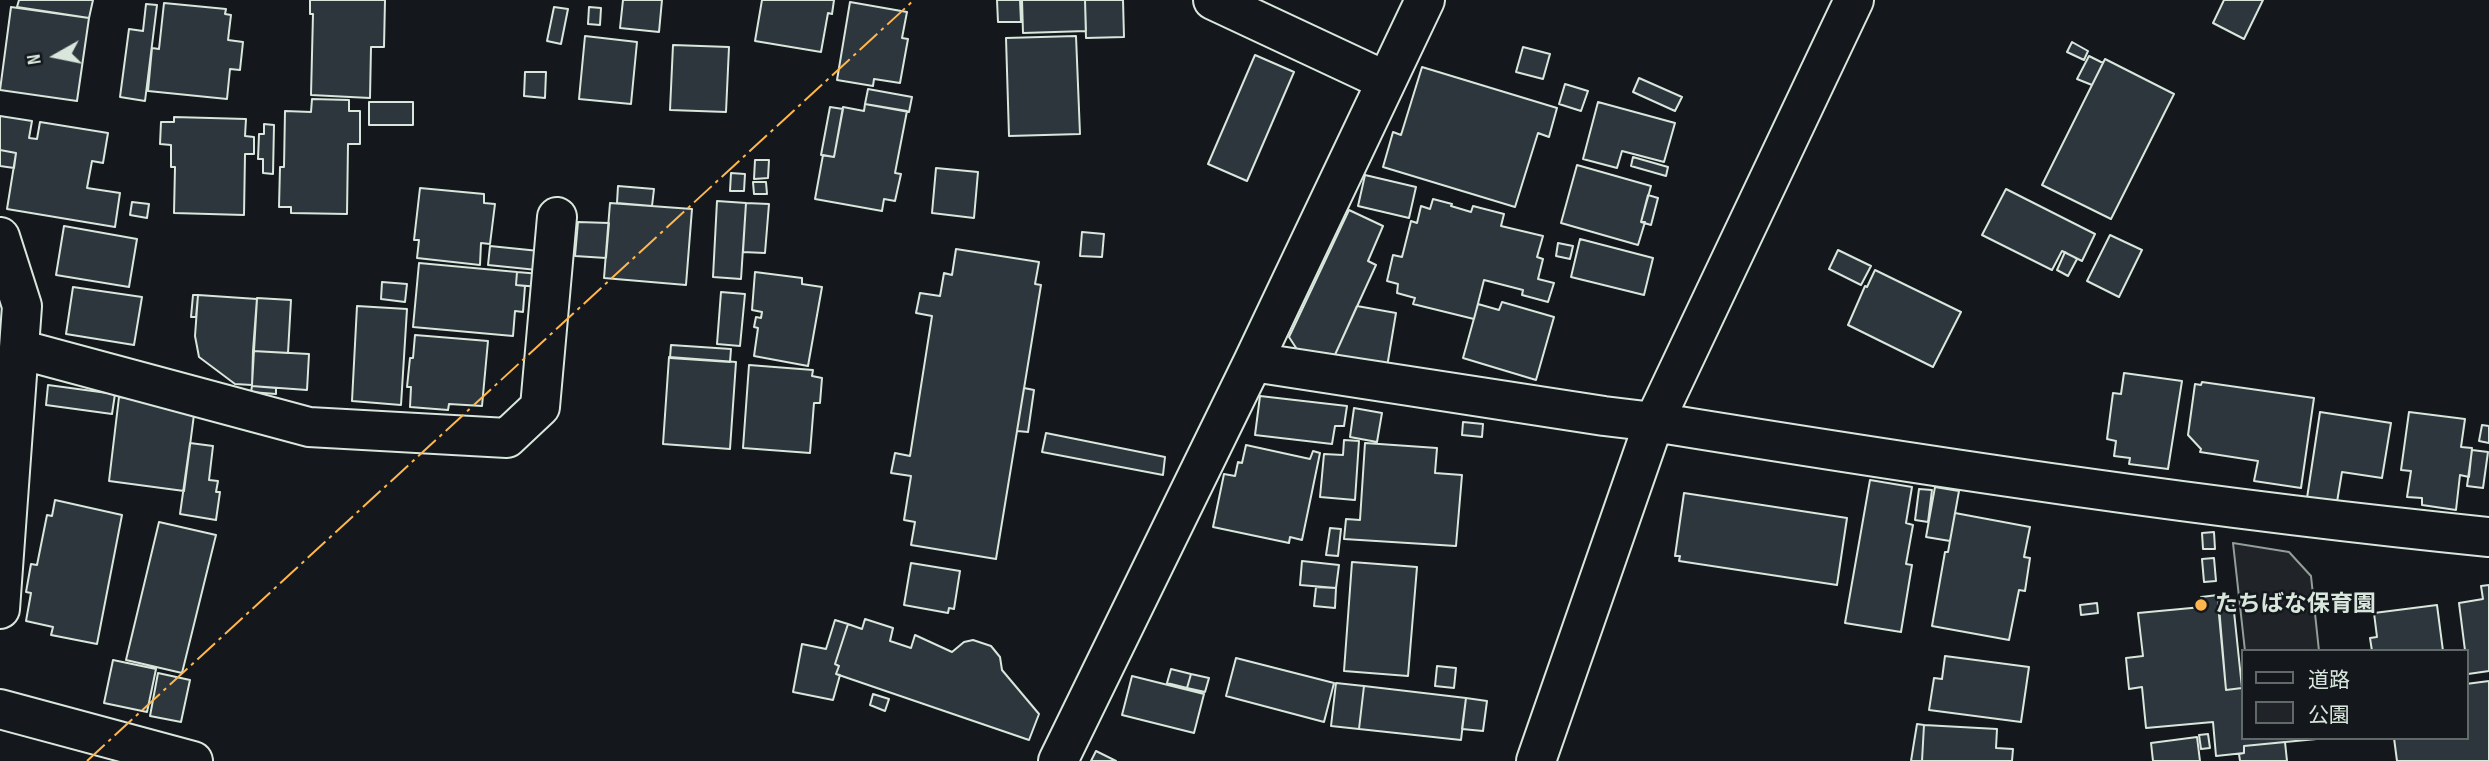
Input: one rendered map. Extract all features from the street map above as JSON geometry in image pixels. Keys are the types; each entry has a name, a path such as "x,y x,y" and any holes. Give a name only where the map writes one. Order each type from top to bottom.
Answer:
{"street":[{"path":"1213,0 1386,81"},
{"path":"1058,761 1253,362 1425,0"},
{"path":"1536,761 1654,422 1854,0"},
{"path":"19,349 309,427 507,438 540,407 557,217"},
{"path":"0,237 22,306 0,610"},
{"path":"1253,362 2047,484 2338,522 2489,537"},
{"path":"0,709 194,761"}],"green space":[{"path":"2233,543 2289,552 2311,576 2319,649 2245,649"}],"building":[{"path":"19,0 93,0 89,18 17,7"},
{"path":"310,0 385,0 384,47 371,47 370,98 311,95 313,14 310,14"},
{"path":"623,0 662,0 659,32 620,28"},
{"path":"762,0 834,0 832,14 828,13 821,52 755,41"},
{"path":"997,0 1020,0 1021,22 998,22"},
{"path":"1022,0 1085,0 1086,31 1023,33"},
{"path":"1085,0 1123,0 1124,37 1086,38"},
{"path":"2224,0 2263,0 2244,39 2213,23"},
{"path":"850,2 907,12 902,38 908,39 900,83 874,79 873,86 837,80"},
{"path":"164,3 226,9 225,14 231,15 228,40 243,42 240,70 230,69 227,99 148,91 152,48 159,49"},
{"path":"146,4 157,5 145,101 120,97 129,29 143,31"},
{"path":"11,7 89,18 77,101 0,90"},
{"path":"554,7 568,9 561,44 547,41"},
{"path":"589,7 601,8 600,25 588,24"},
{"path":"585,36 637,42 631,104 579,99"},
{"path":"1076,36 1080,134 1009,136 1006,38"},
{"path":"2072,42 2088,51 2084,60 2067,52"},
{"path":"673,45 729,47 726,112 670,110"},
{"path":"1523,47 1550,54 1543,79 1516,72"},
{"path":"1255,55 1294,72 1247,181 1208,164"},
{"path":"2089,56 2103,63 2092,85 2077,79"},
{"path":"2105,59 2174,94 2111,219 2042,185"},
{"path":"1422,67 1557,108 1549,137 1538,133 1515,207 1383,167 1393,132 1401,135"},
{"path":"525,72 546,72 545,98 524,96"},
{"path":"1639,78 1682,97 1675,111 1633,92"},
{"path":"1565,84 1588,91 1581,111 1559,104"},
{"path":"868,89 912,97 909,112 865,104"},
{"path":"312,99 349,100 349,111 360,111 360,144 348,144 347,214 291,213 291,207 279,207 280,167 284,167 285,111 311,112"},
{"path":"369,102 413,102 413,125 369,125"},
{"path":"1598,102 1675,123 1664,162 1622,151 1617,168 1583,159"},
{"path":"865,104 907,111 895,173 901,174 895,201 884,199 882,211 815,199 823,155 834,157 843,107 864,111"},
{"path":"830,107 843,109 834,157 821,155"},
{"path":"0,116 32,121 29,138 37,139 40,122 108,133 103,163 92,161 87,188 120,193 115,227 7,209 16,153 0,150"},
{"path":"174,117 246,119 245,136 254,137 254,154 245,154 244,215 174,213 175,167 171,167 171,145 160,144 161,122 174,122"},
{"path":"264,124 274,125 273,174 263,173 263,159 258,159 259,134 264,134"},
{"path":"0,150 16,153 14,168 0,166"},
{"path":"1633,157 1668,167 1666,176 1631,166"},
{"path":"755,160 769,160 768,178 754,179"},
{"path":"1577,165 1651,186 1638,245 1561,223"},
{"path":"936,168 978,172 974,218 932,213"},
{"path":"731,173 745,174 744,191 730,191"},
{"path":"1365,175 1416,187 1409,218 1358,206"},
{"path":"753,182 766,182 767,194 754,194"},
{"path":"618,186 654,189 652,206 617,203"},
{"path":"420,188 484,194 484,203 495,204 490,244 481,243 480,265 417,258 419,240 414,240"},
{"path":"2006,189 2095,234 2082,261 2062,251 2052,270 1982,235"},
{"path":"1648,195 1658,198 1651,225 1641,222"},
{"path":"1433,199 1471,212 1473,206 1504,214 1501,226 1543,236 1537,257 1543,259 1538,279 1554,283 1548,302 1522,295 1523,290 1484,280 1474,319 1413,304 1415,298 1397,293 1398,284 1387,281 1393,255 1402,257 1411,221 1417,223 1421,206 1430,209"},
{"path":"717,201 746,203 741,279 713,277"},
{"path":"132,202 149,204 147,218 130,215"},
{"path":"610,203 692,209 686,285 604,278"},
{"path":"746,203 769,204 765,253 743,252"},
{"path":"1349,210 1383,226 1368,261 1376,265 1333,359 1300,354 1289,337"},
{"path":"578,222 609,223 606,258 575,256"},
{"path":"64,226 137,239 129,287 56,275"},
{"path":"1082,232 1104,234 1102,257 1080,256"},
{"path":"2110,235 2142,250 2119,297 2087,281"},
{"path":"1580,239 1653,258 1644,295 1571,277"},
{"path":"1558,243 1573,246 1570,259 1556,256"},
{"path":"490,246 539,251 537,270 488,265"},
{"path":"956,249 1039,262 1035,284 1041,285 996,559 911,545 915,522 904,520 911,476 891,473 895,453 910,456 932,316 916,313 920,293 940,296 944,273 952,275"},
{"path":"1838,250 1871,266 1861,285 1829,269"},
{"path":"2065,252 2077,259 2068,276 2057,270"},
{"path":"419,263 517,272 516,285 525,286 523,312 515,311 513,336 413,327"},
{"path":"1875,270 1961,312 1933,367 1848,325"},
{"path":"517,272 540,274 539,287 516,285"},
{"path":"755,272 802,278 802,284 822,287 808,366 754,356 758,328 754,327 756,317 761,318 762,312 752,310"},
{"path":"382,282 407,284 405,302 381,299"},
{"path":"73,287 142,297 134,345 66,334"},
{"path":"721,292 745,294 740,346 717,344"},
{"path":"193,295 198,295 196,317 191,317"},
{"path":"198,295 257,299 252,385 235,384 199,357 195,336"},
{"path":"257,298 291,300 288,353 253,351"},
{"path":"1502,302 1554,317 1536,380 1463,358 1478,304 1499,310"},
{"path":"357,306 407,309 401,405 352,401"},
{"path":"1357,306 1396,313 1387,367 1334,357"},
{"path":"415,335 488,341 482,406 449,404 448,410 410,407 411,387 407,387"},
{"path":"671,345 731,349 730,362 670,358"},
{"path":"253,351 309,354 307,390 252,386"},
{"path":"669,357 736,362 730,449 663,444"},
{"path":"749,365 813,370 812,376 822,378 820,403 814,403 810,453 743,448"},
{"path":"2124,373 2182,381 2168,469 2129,464 2130,458 2114,456 2116,441 2107,439 2113,393 2121,394"},
{"path":"2202,382 2314,398 2301,488 2254,481 2258,461 2200,452 2201,449 2188,435 2195,384 2201,385"},
{"path":"48,385 115,394 112,414 46,405"},
{"path":"252,386 276,388 276,394 251,392"},
{"path":"1024,388 1034,390 1028,432 1017,431"},
{"path":"1260,396 1347,406 1344,426 1335,426 1332,444 1255,435"},
{"path":"119,397 195,407 184,491 109,481"},
{"path":"1354,408 1382,413 1377,442 1350,437"},
{"path":"2320,412 2391,423 2382,478 2342,472 2337,502 2307,498"},
{"path":"2409,412 2465,419 2461,447 2472,448 2469,477 2460,475 2456,510 2422,505 2422,498 2407,497 2411,471 2401,470"},
{"path":"1463,422 1483,424 1482,437 1462,435"},
{"path":"2482,425 2489,426 2489,443 2479,441"},
{"path":"1046,433 1165,457 1163,475 1042,452"},
{"path":"1344,440 1359,441 1355,500 1320,497 1324,454 1343,455"},
{"path":"190,443 213,446 209,480 218,481 216,492 220,492 216,520 180,514"},
{"path":"1365,443 1437,448 1435,473 1462,475 1456,546 1344,539 1346,519 1360,520"},
{"path":"1246,445 1310,459 1313,451 1320,453 1302,540 1290,537 1289,543 1213,527 1224,474 1235,476 1238,462 1242,463"},
{"path":"2472,450 2488,452 2483,488 2467,486"},
{"path":"1870,480 1912,487 1906,523 1913,525 1906,564 1912,565 1901,632 1845,623"},
{"path":"1935,487 1959,491 1950,541 1926,537"},
{"path":"1919,489 1932,490 1928,522 1915,520"},
{"path":"1684,493 1847,518 1837,585 1679,561 1680,556 1675,556"},
{"path":"55,500 122,515 97,644 51,635 53,627 26,621 31,593 26,592 31,564 37,565 47,515 52,516"},
{"path":"1955,513 2030,527 2024,557 2030,558 2025,591 2019,590 2009,640 1932,626"},
{"path":"159,522 216,535 182,673 126,660"},
{"path":"1330,528 1341,529 1338,556 1326,555"},
{"path":"2214,532 2215,549 2203,549 2202,533"},
{"path":"2214,558 2216,581 2204,582 2202,559"},
{"path":"1302,561 1339,565 1336,588 1300,585"},
{"path":"1352,562 1417,567 1408,676 1344,671"},
{"path":"911,563 960,571 954,609 949,608 948,613 904,605"},
{"path":"2489,585 2489,671 2468,674 2468,649 2465,649 2459,603 2483,599 2481,586"},
{"path":"1316,587 1336,588 1335,608 1314,606"},
{"path":"2218,595 2226,690 2240,688 2240,740 2306,740 2244,746 2244,753 2216,756 2213,722 2146,728 2142,687 2129,689 2126,658 2143,656 2138,613 2202,607 2201,597"},
{"path":"2233,602 2240,688 2226,690 2218,604"},
{"path":"2097,603 2098,613 2081,615 2080,605"},
{"path":"2437,605 2443,649 2372,649 2370,638 2377,637 2374,613"},
{"path":"865,619 893,628 890,641 911,648 915,635 952,652 964,642 973,640 991,646 1000,657 1002,670 1039,714 1029,740 836,674 839,666 835,664 848,624 862,629"},
{"path":"835,620 848,624 835,664 839,666 836,674 840,675 833,700 793,692 802,644 826,649"},
{"path":"1945,656 2029,667 2021,722 1929,710 1934,678 1942,679"},
{"path":"1236,658 1334,683 1324,722 1226,696"},
{"path":"113,660 156,669 147,712 104,703"},
{"path":"1437,666 1456,668 1454,688 1435,686"},
{"path":"1171,669 1191,674 1187,688 1167,683"},
{"path":"158,673 190,680 181,722 150,716"},
{"path":"1191,674 1209,678 1205,692 1187,688"},
{"path":"1132,676 1204,694 1194,733 1122,715"},
{"path":"2489,681 2489,761 2397,761 2394,740 2468,740 2468,684"},
{"path":"1336,683 1364,686 1359,729 1331,726"},
{"path":"1364,686 1466,698 1461,740 1359,729"},
{"path":"873,694 889,699 885,711 870,705"},
{"path":"1466,698 1487,701 1483,731 1462,729"},
{"path":"1917,724 1924,725 1922,761 1911,761"},
{"path":"1924,725 1997,729 1996,748 2013,749 2012,761 1922,761"},
{"path":"2208,734 2210,748 2201,749 2199,735"},
{"path":"2197,737 2200,761 2153,761 2151,743"},
{"path":"2285,742 2287,761 2240,761 2239,754 2244,753 2244,746"},
{"path":"1096,751 1116,761 1091,761"}],"power":[{"path":"87,761 914,0"}],"place":[{"name":"たちばな保育園","path":"2201,605"}]}
